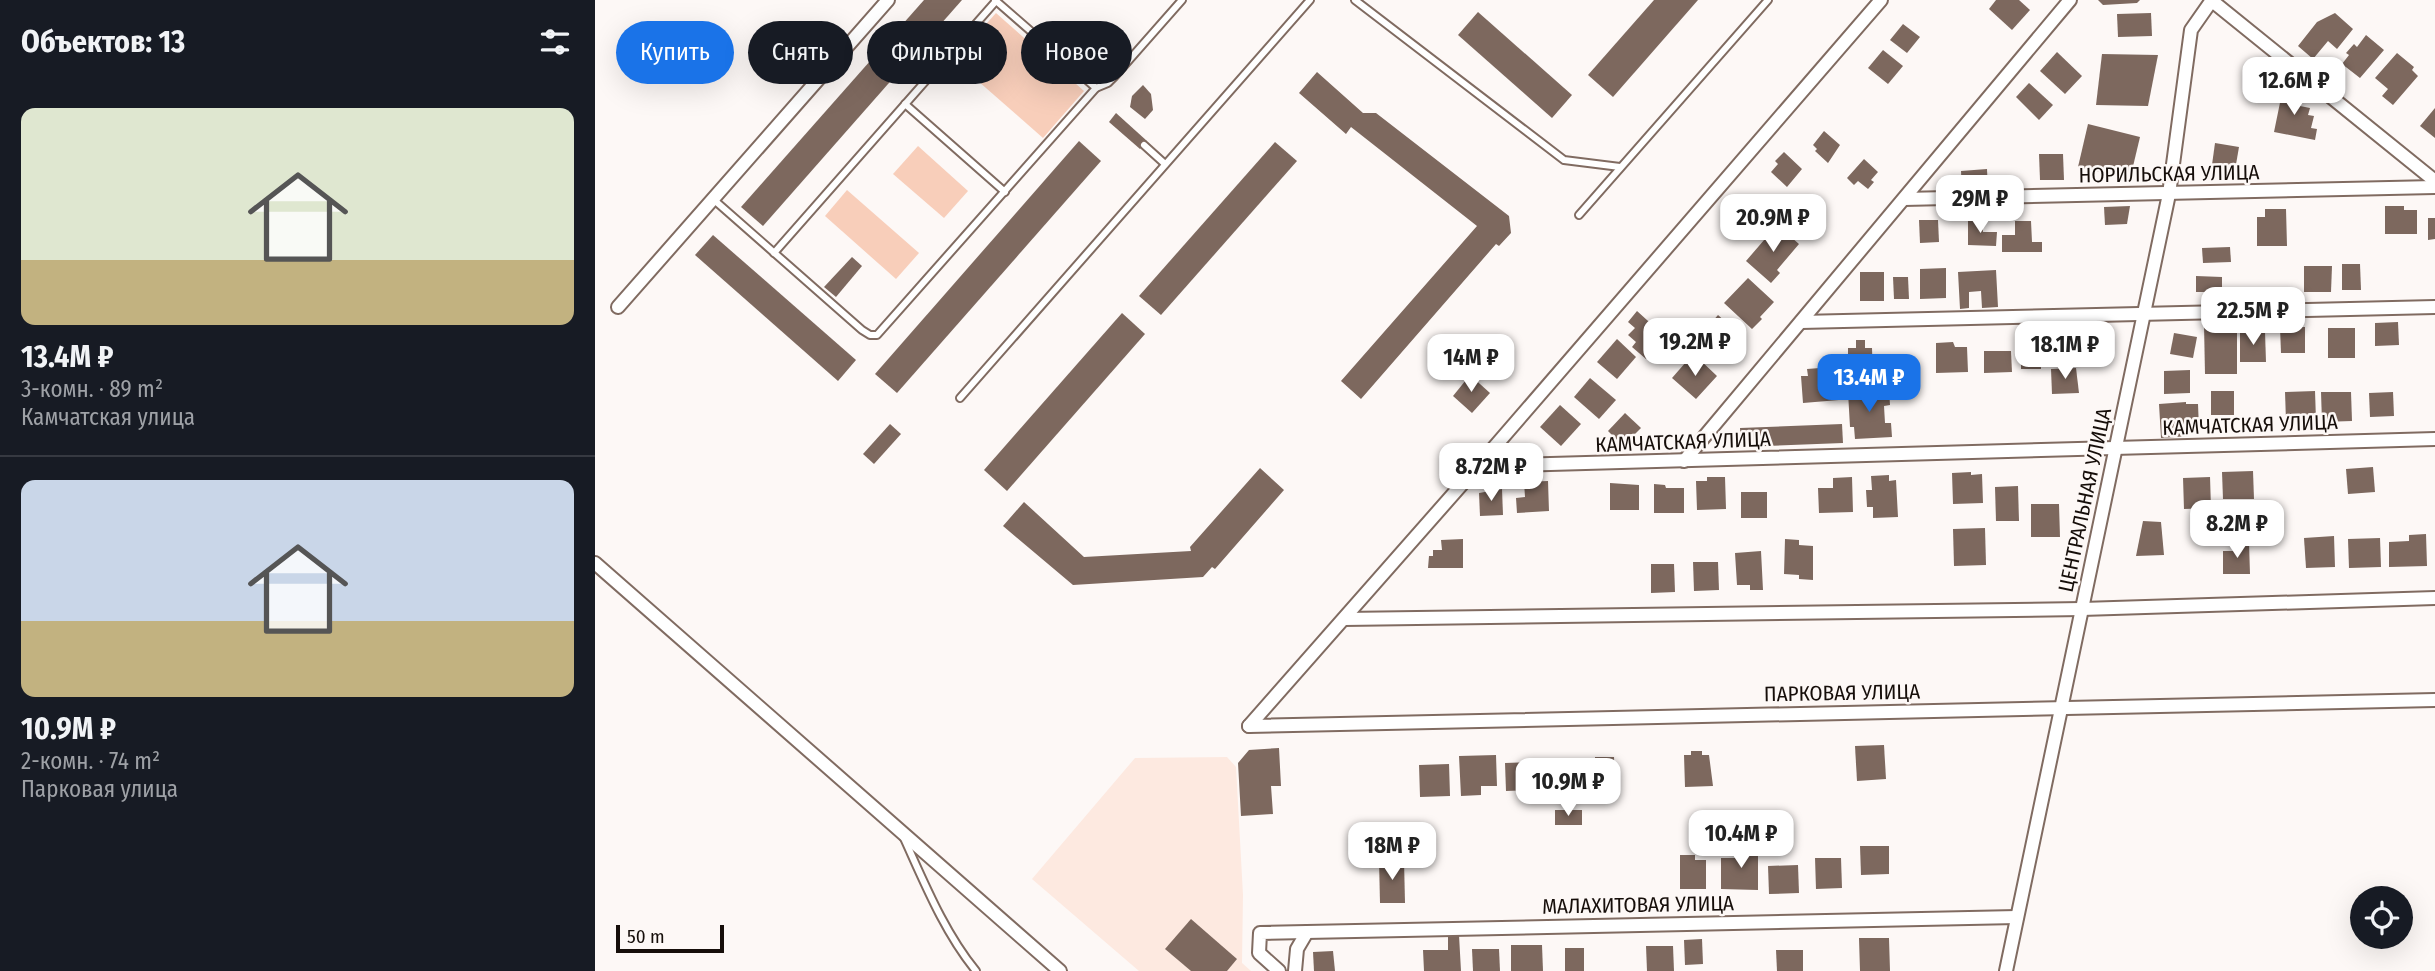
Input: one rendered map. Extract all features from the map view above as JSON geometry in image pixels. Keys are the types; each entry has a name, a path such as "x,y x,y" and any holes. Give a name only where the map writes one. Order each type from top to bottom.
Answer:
{"street":[{"path":"618,307 888,0"},
{"path":"1344,619 1881,0"},
{"path":"1684,461 2070,0"},
{"path":"2211,0 2435,184"},
{"name":"ЦЕНТРАЛЬНАЯ УЛИЦА","path":"2006,971 2169,194 2190,30 2211,0"},
{"name":"НОРИЛЬСКАЯ УЛИЦА","path":"1904,200 2435,184"},
{"path":"1801,322 2435,307"},
{"name":"КАМЧАТСКАЯ УЛИЦА","path":"1478,466 2435,439"},
{"path":"595,563 1061,971"},
{"path":"1344,619 2082,609 2435,598"},
{"name":"ПАРКОВАЯ УЛИЦА","path":"1344,619 1249,726 2435,700"},
{"name":"МАЛАХИТОВАЯ УЛИЦА","path":"1279,971 1259,953 1259,933 2017,917"},
{"path":"1295,971 1297,949 1307,932"}],"lane":[{"path":"774,253 995,0 1096,88"},
{"path":"713,200 827,295 862,330 870,335 877,335 1096,88 1108,83 1115,76 1182,0"},
{"path":"960,398 1310,0"},
{"path":"1355,0 1564,160 1621,167"},
{"path":"1579,215 1768,0"},
{"path":"905,104 1005,192"},
{"path":"1144,145 1165,164"},
{"path":"899,828 926,887 964,957 976,971"}],"shaded area":[{"path":"996,13 1005,21 989,21"},
{"path":"1007,23 1021,35 1021,84 1076,84 1084,91 1043,138 981,84 1007,84"},
{"path":"918,146 968,191 944,218 893,174"},
{"path":"847,190 919,253 896,279 825,216"},
{"path":"1227,757 1236,767 1243,895 1242,963 1251,971 1139,971 1032,879 1135,758"}],"building":[{"path":"924,0 962,0 944,21 905,21"},
{"path":"1654,0 1698,0 1613,97 1588,75"},
{"path":"1996,0 2019,0 2030,10 2012,30 1989,9"},
{"path":"2098,0 2140,0 2137,3 2103,5"},
{"path":"1478,12 1572,95 1552,118 1458,35"},
{"path":"2151,13 2152,36 2118,37 2117,14"},
{"path":"2335,13 2353,29 2337,49 2328,41 2313,59 2298,46 2317,22"},
{"path":"1903,24 1920,37 1907,53 1890,40"},
{"path":"2366,35 2384,50 2360,78 2342,64 2349,55 2346,53 2354,44 2357,47"},
{"path":"1883,50 1903,66 1888,84 1868,68"},
{"path":"2057,52 2082,76 2065,94 2040,71"},
{"path":"2397,53 2414,67 2412,70 2418,76 2393,105 2382,96 2388,89 2375,78"},
{"path":"2102,54 2158,55 2148,106 2096,105"},
{"path":"867,64 867,84 888,84 763,226 741,207 850,84 853,84 853,80"},
{"path":"1317,72 1363,113 1376,113 1509,216 1511,233 1499,246 1496,244 1361,399 1341,381 1477,226 1351,127 1346,134 1299,93"},
{"path":"2029,83 2053,105 2039,120 2016,97"},
{"path":"1143,85 1151,94 1153,110 1145,119 1130,107 1132,96"},
{"path":"2283,88 2297,91 2295,99 2301,100 2300,106 2310,108 2308,115 2314,116 2311,128 2317,129 2315,140 2274,132"},
{"path":"2435,108 2435,138 2420,126"},
{"path":"1116,113 1147,141 1140,149 1109,122"},
{"path":"2088,124 2140,137 2130,179 2078,167"},
{"path":"1824,131 1840,145 1828,163 1815,151 1817,149 1813,145"},
{"path":"1079,141 1101,161 897,393 875,374"},
{"path":"1275,142 1297,161 1161,315 1139,296"},
{"path":"2215,143 2239,147 2234,176 2211,172"},
{"path":"1784,152 1802,169 1787,187 1771,172 1778,164 1775,161"},
{"path":"2039,154 2063,154 2064,180 2040,180"},
{"path":"1864,159 1878,172 1868,189 1858,181 1854,185 1847,178"},
{"path":"1987,169 1988,191 1962,192 1961,171"},
{"path":"2130,206 2127,224 2105,225 2104,207"},
{"path":"2385,206 2404,206 2404,210 2417,210 2417,234 2385,234"},
{"path":"2265,209 2286,209 2287,246 2257,246 2257,217 2265,217"},
{"path":"2428,218 2435,218 2435,239 2428,240"},
{"path":"1919,220 1938,220 1939,242 1920,243"},
{"path":"1968,220 1983,220 1983,232 1997,232 1996,246 1968,245"},
{"path":"2015,221 2031,221 2032,242 2042,242 2042,252 2002,252 2002,235 2015,235"},
{"path":"1777,225 1799,244 1777,270 1780,273 1771,283 1746,261"},
{"path":"713,235 856,360 838,381 695,255"},
{"path":"2230,247 2231,262 2203,263 2202,248"},
{"path":"852,257 862,266 836,297 824,287"},
{"path":"2342,264 2360,264 2361,290 2342,290"},
{"path":"2304,266 2332,266 2331,292 2304,292"},
{"path":"1946,268 1946,298 1920,299 1920,269"},
{"path":"1996,270 1998,307 1982,308 1981,291 1969,292 1969,308 1960,309 1958,272"},
{"path":"1860,272 1884,272 1884,301 1860,301"},
{"path":"2196,276 2222,277 2222,292 2196,292"},
{"path":"1893,277 1908,277 1909,299 1894,299"},
{"path":"1748,278 1774,302 1752,329 1724,303"},
{"path":"1637,311 1658,330 1651,338 1658,345 1646,359 1632,347 1636,342 1628,335 1635,328 1628,322"},
{"path":"1122,313 1145,334 1007,491 984,470"},
{"path":"1718,315 1738,333 1716,359 1695,341"},
{"path":"2398,322 2399,345 2375,346 2375,323"},
{"path":"2204,325 2237,325 2237,374 2205,374"},
{"path":"2280,327 2305,327 2305,353 2281,353"},
{"path":"2328,328 2355,328 2355,358 2328,358"},
{"path":"2051,330 2075,330 2075,352 2051,352"},
{"path":"2240,332 2265,332 2266,362 2240,362"},
{"path":"2174,333 2197,337 2193,358 2170,354"},
{"path":"1617,339 1636,357 1617,379 1597,362"},
{"path":"1856,340 1865,340 1865,348 1872,348 1873,378 1848,378 1848,348 1856,348"},
{"path":"2021,340 2041,340 2041,369 2021,369"},
{"path":"1953,342 1955,347 1967,347 1968,372 1936,373 1936,343"},
{"path":"1984,351 2011,351 2012,372 1984,373"},
{"path":"1698,358 1717,376 1696,399 1672,378 1686,362 1691,366"},
{"path":"1833,367 1839,400 1803,403 1801,376 1808,376 1807,369"},
{"path":"2076,368 2079,393 2052,394 2051,369"},
{"path":"2190,370 2190,393 2164,394 2164,371"},
{"path":"1470,375 1490,393 1472,413 1453,396"},
{"path":"1590,378 1616,400 1599,419 1574,397"},
{"path":"1889,390 1890,405 1884,406 1885,423 1891,423 1892,437 1855,439 1854,427 1850,427 1848,392"},
{"path":"2211,391 2234,391 2234,415 2211,415"},
{"path":"2315,391 2316,420 2286,421 2285,392"},
{"path":"2321,392 2351,392 2352,421 2322,422"},
{"path":"2393,392 2394,416 2370,417 2369,393"},
{"path":"2159,404 2198,404 2199,429 2189,430 2189,436 2161,438"},
{"path":"1560,405 1581,424 1561,446 1540,427"},
{"path":"1625,413 1641,428 1623,446 1608,431"},
{"path":"890,424 901,434 874,464 863,454"},
{"path":"1842,424 1843,443 1741,447 1740,428"},
{"path":"2373,467 2375,492 2348,494 2346,469"},
{"path":"1260,468 1284,490 1215,569 1212,567 1203,577 1073,585 1003,526 1024,502 1084,557 1191,551 1190,547"},
{"path":"2253,471 2254,499 2223,499 2222,472"},
{"path":"1971,472 1971,475 1982,474 1983,503 1953,504 1952,473"},
{"path":"1889,475 1889,481 1896,480 1898,517 1873,518 1873,507 1867,507 1866,490 1872,490 1871,476"},
{"path":"1707,477 1725,477 1726,509 1697,510 1696,481 1707,481"},
{"path":"1852,477 1853,512 1819,513 1818,488 1833,488 1833,478"},
{"path":"2210,477 2211,508 2184,509 2183,478"},
{"path":"1548,481 1549,511 1517,513 1516,498 1525,497 1524,482"},
{"path":"1610,483 1639,485 1639,510 1610,510"},
{"path":"1654,484 1665,485 1666,488 1684,488 1684,513 1654,513"},
{"path":"2018,486 2019,521 1996,521 1995,487"},
{"path":"1502,489 1503,515 1480,516 1479,493"},
{"path":"1741,492 1767,492 1767,518 1741,518"},
{"path":"2031,504 2059,504 2060,537 2031,537"},
{"path":"2143,521 2161,522 2164,555 2136,556"},
{"path":"1985,528 1986,565 1954,566 1953,529"},
{"path":"2426,534 2427,566 2389,567 2389,542 2409,541 2409,535"},
{"path":"2334,536 2335,567 2306,568 2304,538"},
{"path":"2380,538 2381,567 2349,568 2348,539"},
{"path":"1463,539 1463,568 1428,568 1429,556 1433,556 1433,550 1442,550 1441,540"},
{"path":"1785,539 1799,540 1799,545 1813,546 1813,580 1784,574"},
{"path":"2249,542 2250,574 2223,574 2223,551 2233,551 2233,543"},
{"path":"1761,551 1763,590 1750,590 1750,585 1737,585 1735,553"},
{"path":"1693,562 1718,562 1719,590 1694,591"},
{"path":"1651,564 1674,564 1675,592 1651,593"},
{"path":"1884,745 1886,779 1857,781 1855,746"},
{"path":"1279,748 1281,786 1271,786 1273,814 1241,816 1238,763 1249,750"},
{"path":"1691,751 1702,751 1702,755 1709,755 1713,786 1685,787 1684,755 1691,755"},
{"path":"1496,755 1497,786 1481,786 1481,795 1461,796 1459,756"},
{"path":"1595,757 1614,757 1615,784 1595,784"},
{"path":"1532,762 1534,790 1506,791 1505,763"},
{"path":"1449,764 1450,796 1420,797 1419,765"},
{"path":"1555,810 1582,810 1582,825 1555,825"},
{"path":"1747,841 1758,841 1758,890 1721,889 1721,858 1746,858"},
{"path":"1860,846 1889,846 1889,874 1861,875"},
{"path":"1680,855 1695,855 1695,860 1706,860 1706,889 1680,889"},
{"path":"1815,858 1841,858 1842,888 1816,889"},
{"path":"1379,860 1404,860 1405,903 1380,903"},
{"path":"1798,865 1799,893 1769,894 1768,866"},
{"path":"1191,919 1237,959 1227,971 1191,971 1165,949"},
{"path":"1448,935 1459,935 1461,971 1424,971 1423,950 1448,950"},
{"path":"1859,938 1889,938 1890,971 1860,971"},
{"path":"1702,939 1703,964 1685,965 1684,940"},
{"path":"1511,945 1542,945 1543,971 1511,971"},
{"path":"1646,946 1673,946 1674,971 1647,971"},
{"path":"1565,948 1584,948 1584,971 1565,971"},
{"path":"1472,949 1499,949 1500,971 1473,971"},
{"path":"1776,950 1803,950 1803,971 1777,971"},
{"path":"1333,951 1335,971 1314,971 1313,952"}]}
